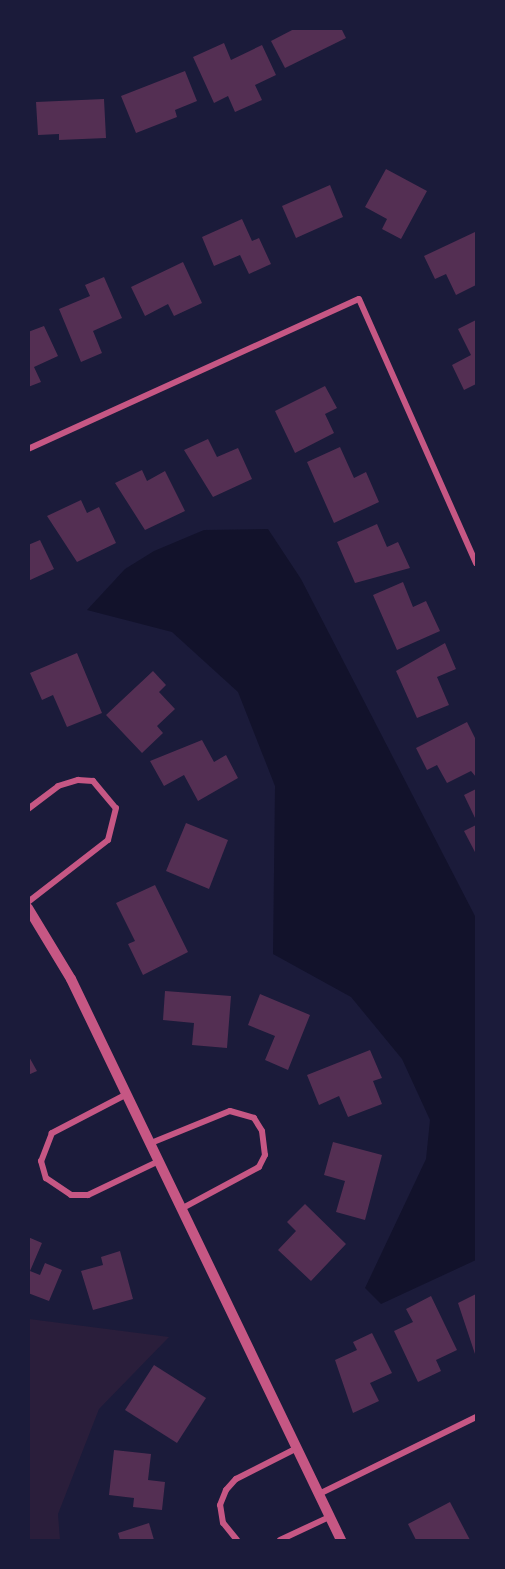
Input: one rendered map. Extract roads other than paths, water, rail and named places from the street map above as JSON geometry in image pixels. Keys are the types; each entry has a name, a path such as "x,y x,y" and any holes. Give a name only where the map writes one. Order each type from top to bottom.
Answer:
{"street":[{"path":"28,449 358,299 477,563"},
{"path":"28,809 58,786 78,780 93,781 116,808 108,840 28,902"},
{"path":"28,908 71,979 128,1094 341,1540"},
{"path":"128,1094 52,1133 41,1161 46,1178 71,1195 88,1195 159,1161"},
{"path":"151,1143 230,1111 254,1118 262,1131 265,1155 259,1167 182,1209"},
{"path":"319,1494 477,1417"},
{"path":"237,1540 224,1523 220,1505 226,1490 236,1479 297,1448"},
{"path":"280,1540 329,1517"}]}
